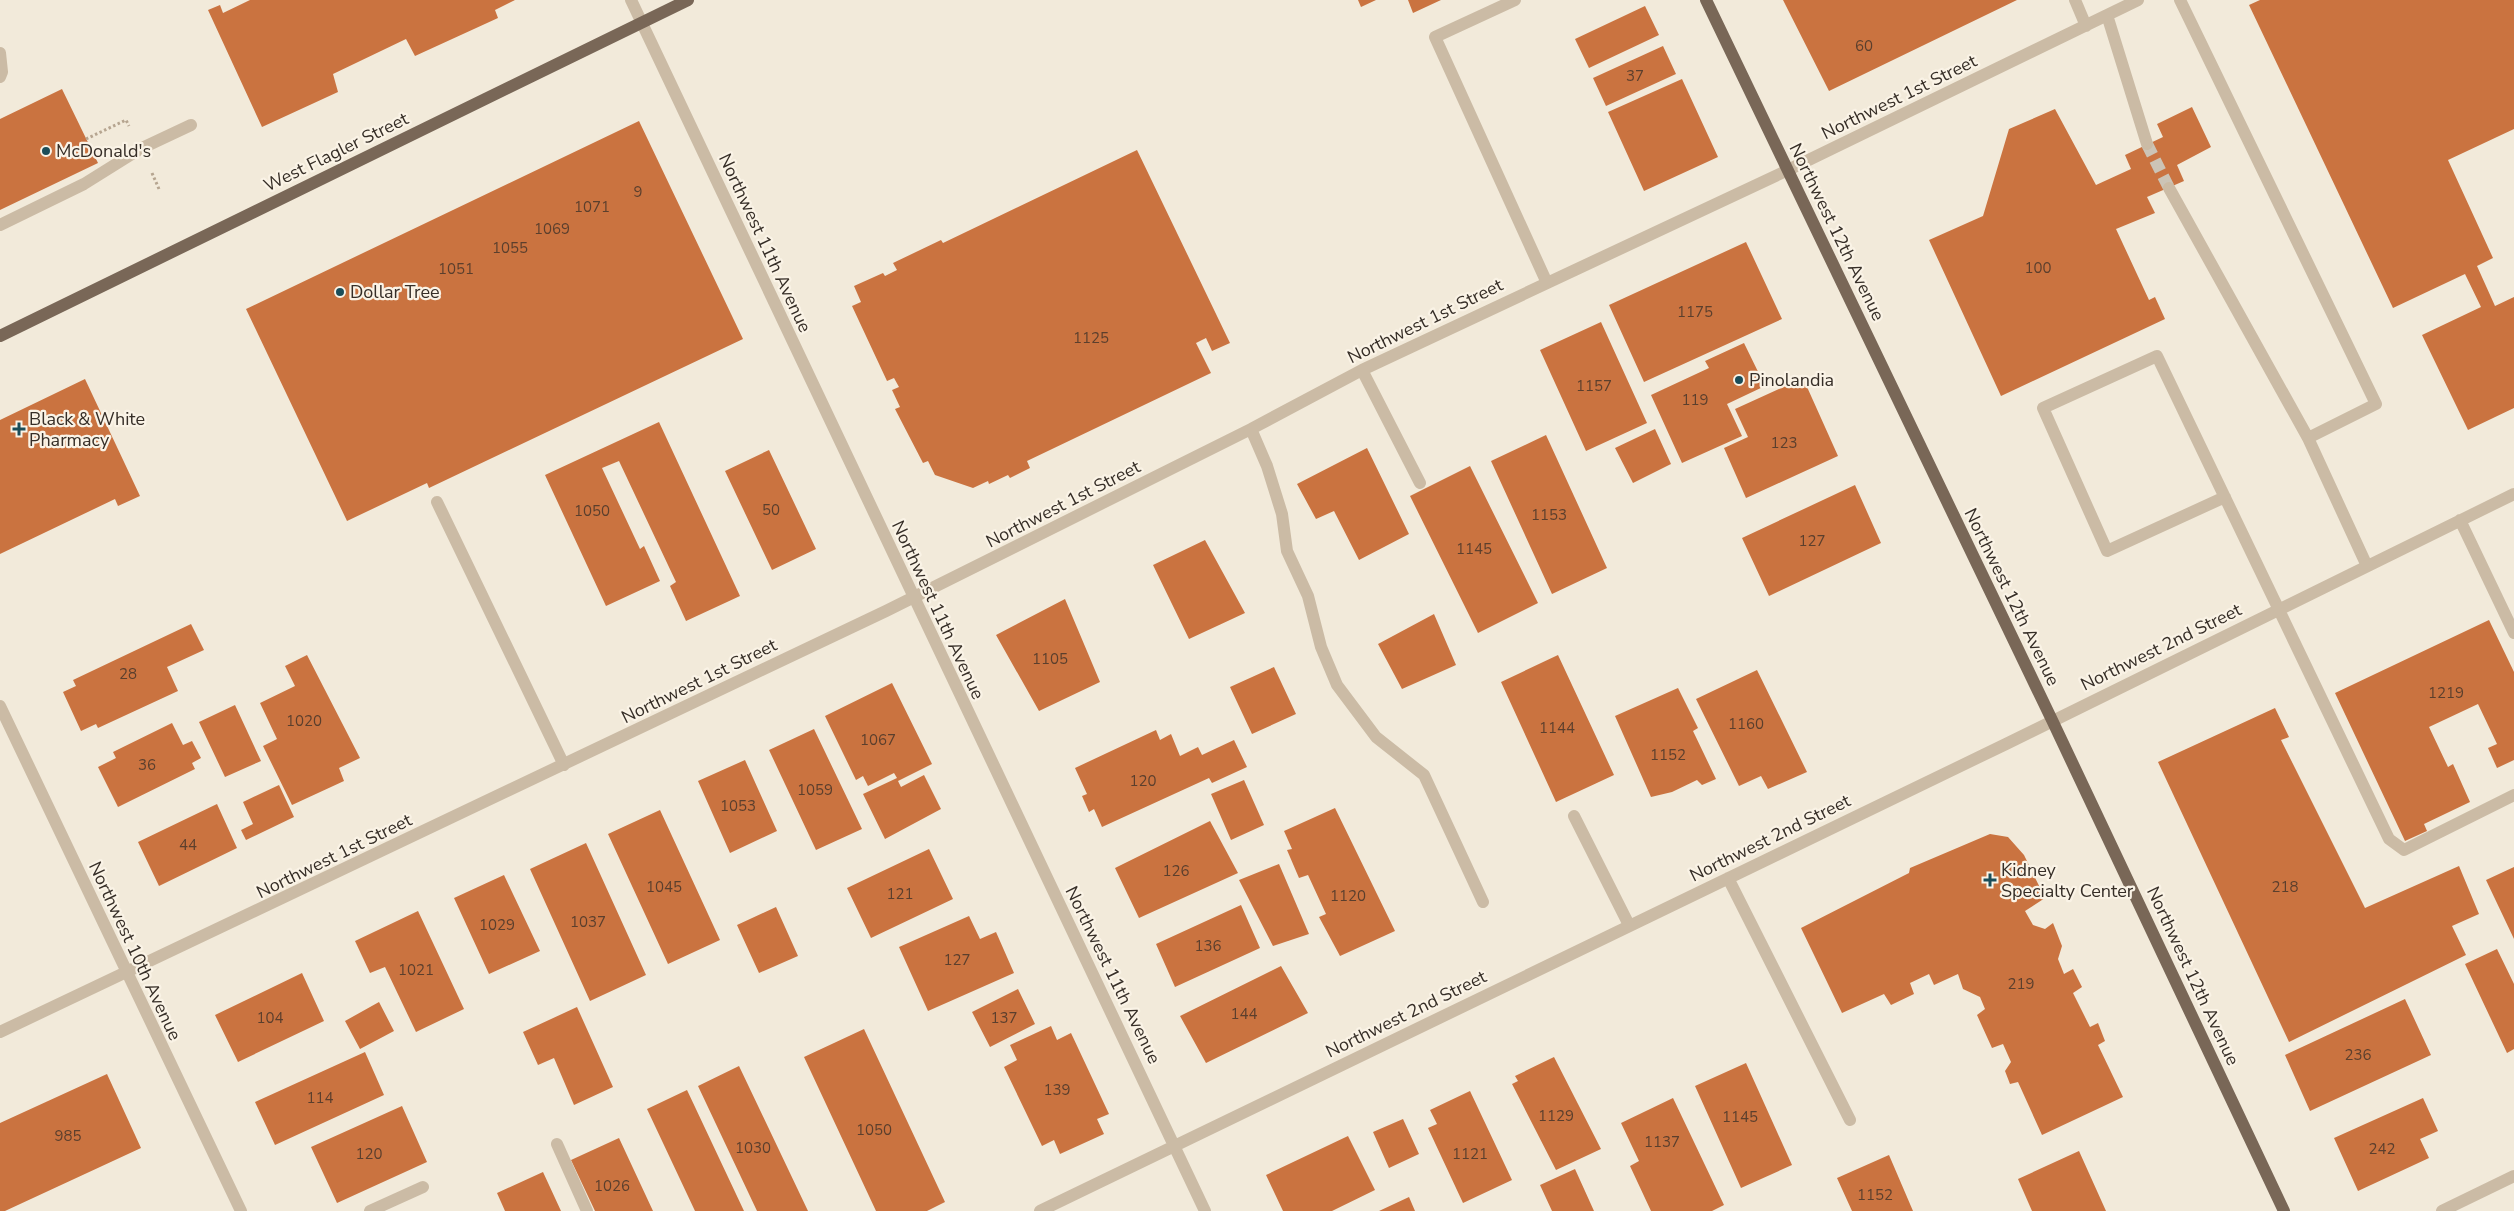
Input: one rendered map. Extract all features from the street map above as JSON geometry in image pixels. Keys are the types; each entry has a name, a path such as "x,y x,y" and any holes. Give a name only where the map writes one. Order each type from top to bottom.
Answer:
{"main road":[{"name":"West Flagler Street","path":"0,336 688,0"},
{"name":"Northwest 12th Avenue","path":"1706,0 2052,720 2284,1211"}],"street":[{"name":"Northwest 11th Avenue","path":"631,0 1205,1211"},
{"path":"1515,0 1435,37 1547,282"},
{"path":"2075,0 2086,26"},
{"name":"Northwest 1st Street","path":"0,1032 127,974 913,598 1251,429 1362,370 1788,170 2138,0"},
{"path":"2180,0 2376,404 2308,438"},
{"path":"2107,15 2147,144"},
{"path":"0,53 2,72 0,77"},
{"path":"0,224 84,184 140,148 191,125"},
{"path":"2169,188 2308,438 2367,566"},
{"path":"2225,497 2107,551 2043,408 2157,356 2225,497 2278,609 2389,839 2404,850 2514,795"},
{"path":"1362,370 1420,483"},
{"path":"1251,429 1267,466 1282,514 1287,551 1308,596 1322,647 1337,685 1376,737 1424,774 1483,902"},
{"name":"Northwest 2nd Street","path":"1040,1211 2514,494"},
{"path":"437,502 564,765"},
{"path":"2460,520 2514,632"},
{"name":"Northwest 10th Avenue","path":"0,706 240,1211"},
{"path":"1574,816 1629,926"},
{"path":"1728,878 1850,1120"},
{"path":"557,1144 587,1211"},
{"path":"2442,1211 2514,1176"},
{"path":"370,1211 423,1187"}],"path":[{"path":"86,139 126,120 132,132"}],"building":[{"path":"250,0 515,0 495,10 498,18 415,56 406,39 333,74 338,92 262,127 208,10 220,5 223,13"},
{"path":"1358,0 1376,0 1361,7"},
{"path":"1408,0 1441,0 1413,13"},
{"path":"1783,0 2017,0 1829,91"},
{"path":"2260,0 2514,0 2514,129 2448,160 2493,258 2477,266 2495,306 2514,297 2514,408 2468,430 2422,335 2481,307 2465,274 2393,308 2249,5"},
{"path":"1645,6 1659,35 1589,68 1575,39"},
{"path":"1663,46 1676,74 1606,106 1593,78"},
{"path":"1682,79 1718,157 1644,191 1608,112"},
{"name":"McDonald's","path":"62,89 98,163 0,210 0,119"},
{"path":"2192,107 2211,147 2177,165 2184,181 2147,197 2155,213 2116,229 2149,300 2155,297 2165,319 2001,396 1929,240 1983,216 2009,129 2055,109 2096,185 2131,169 2125,155 2163,137 2157,124"},
{"path":"639,121 743,339 429,488 427,483 347,521 246,309"},
{"path":"1137,150 1230,343 1212,351 1206,338 1196,343 1211,373 1027,461 1030,468 1010,478 1008,475 989,484 988,481 973,488 935,475 928,461 923,463 895,409 900,407 892,390 899,387 894,378 887,381 852,306 861,302 854,286 883,273 885,276 897,270 893,263 941,240 943,243"},
{"path":"1746,242 1782,319 1644,382 1609,305"},
{"path":"1601,322 1647,423 1586,451 1540,350"},
{"path":"1744,343 1765,386 1727,404 1742,436 1682,463 1651,395 1709,368 1705,361"},
{"path":"1803,378 1838,456 1746,498 1724,448 1748,437 1735,409"},
{"path":"85,379 140,496 118,506 115,499 0,554 0,420"},
{"path":"659,422 740,596 686,621 670,586 676,582 619,461 602,468 640,549 644,546 660,581 606,606 545,475"},
{"path":"1655,429 1671,464 1633,483 1615,448"},
{"path":"1546,435 1607,568 1552,594 1491,461"},
{"path":"1367,448 1409,534 1359,560 1334,511 1316,519 1297,484"},
{"path":"769,450 816,549 772,570 725,471"},
{"path":"1470,466 1538,603 1478,633 1410,496"},
{"path":"1855,485 1881,543 1769,596 1742,538"},
{"path":"1205,540 1245,613 1189,639 1153,565"},
{"path":"1065,599 1100,682 1039,711 996,635"},
{"path":"1434,614 1456,665 1402,689 1378,644"},
{"path":"2489,620 2514,672 2514,760 2497,768 2488,748 2497,744 2478,704 2429,727 2448,767 2453,764 2470,802 2424,824 2427,831 2405,841 2335,693"},
{"path":"191,624 204,650 167,667 178,691 98,728 96,724 81,731 63,692 76,686 73,680"},
{"path":"307,655 360,758 339,768 344,781 292,805 263,746 277,739 260,703 295,686 285,666"},
{"path":"1558,655 1614,775 1556,802 1501,682"},
{"path":"1274,667 1296,714 1252,734 1230,687"},
{"path":"1757,670 1807,772 1768,789 1761,776 1739,786 1696,699"},
{"path":"892,683 932,764 898,781 901,787 924,775 941,809 885,839 863,794 897,778 894,773 868,786 863,776 856,780 825,716"},
{"path":"1678,688 1698,728 1693,731 1716,779 1702,785 1697,780 1672,792 1651,797 1615,716"},
{"path":"235,705 261,761 225,777 199,722"},
{"path":"2275,708 2289,737 2281,740 2365,908 2459,866 2479,914 2452,926 2466,955 2289,1042 2158,762"},
{"path":"172,723 183,745 192,741 201,758 192,763 195,769 118,807 98,767 116,758 113,752"},
{"path":"814,729 862,829 816,850 769,750"},
{"path":"1156,730 1160,740 1171,734 1180,756 1198,747 1202,755 1234,740 1247,767 1212,783 1209,778 1102,827 1094,809 1089,812 1082,796 1087,794 1075,768"},
{"path":"745,760 777,831 730,853 698,781"},
{"path":"1244,780 1264,825 1231,840 1211,794"},
{"path":"279,785 294,817 246,840 241,830 253,824 243,802"},
{"path":"217,804 237,848 159,886 138,842"},
{"path":"1335,808 1395,931 1340,956 1319,917 1326,914 1308,875 1299,878 1287,850 1292,849 1284,831"},
{"path":"660,810 720,940 668,964 608,834"},
{"path":"1210,821 1238,873 1139,918 1115,868"},
{"path":"1990,834 2008,837 2024,855 2045,898 2025,911 2033,925 2045,929 2053,923 2062,946 2058,959 2064,974 2073,969 2082,987 2073,993 2090,1027 2098,1023 2105,1041 2098,1045 2123,1097 2042,1135 2018,1082 2010,1084 2005,1071 2011,1062 2003,1044 1992,1048 1977,1015 1985,1009 1980,997 1963,989 1958,974 1934,985 1929,974 1910,983 1914,994 1891,1005 1884,994 1842,1013 1801,928 1909,873 1910,868"},
{"path":"586,843 646,975 590,1001 530,869"},
{"path":"929,849 953,899 871,938 847,888"},
{"path":"1279,864 1309,934 1273,946 1239,880"},
{"path":"2514,867 2514,939 2486,880"},
{"path":"504,875 540,951 489,974 454,898"},
{"path":"1241,905 1260,948 1175,987 1156,944"},
{"path":"776,907 798,956 759,973 737,925"},
{"path":"418,911 464,1009 416,1032 385,967 370,973 355,941"},
{"path":"969,916 980,939 996,932 1014,973 928,1011 899,947"},
{"path":"2497,949 2514,984 2514,1049 2507,1053 2465,964"},
{"path":"1281,966 1308,1013 1206,1063 1180,1016"},
{"path":"302,973 324,1021 238,1062 215,1015"},
{"path":"1018,989 1035,1024 990,1047 972,1012"},
{"path":"2405,999 2431,1055 2310,1111 2285,1055"},
{"path":"379,1002 394,1031 360,1049 345,1021"},
{"path":"577,1007 613,1087 574,1105 554,1058 538,1065 523,1032"},
{"path":"1051,1026 1057,1040 1071,1033 1109,1114 1097,1119 1104,1134 1060,1154 1054,1140 1042,1146 1004,1067 1017,1060 1010,1045"},
{"path":"864,1029 945,1202 927,1211 876,1211 804,1057"},
{"path":"365,1052 384,1095 275,1145 255,1102"},
{"path":"1554,1057 1601,1149 1556,1170 1512,1084 1518,1081 1515,1076"},
{"path":"1746,1063 1792,1165 1741,1188 1695,1086"},
{"path":"739,1066 808,1211 757,1211 698,1086"},
{"path":"107,1074 141,1148 5,1211 0,1211 0,1123"},
{"path":"687,1090 744,1211 695,1211 647,1109"},
{"path":"1470,1091 1512,1180 1463,1203 1428,1128 1437,1124 1430,1110"},
{"path":"1673,1098 1724,1205 1712,1211 1651,1211 1630,1166 1639,1161 1621,1123"},
{"path":"2423,1098 2438,1131 2420,1139 2429,1158 2358,1191 2334,1138"},
{"path":"402,1106 427,1162 337,1203 311,1147"},
{"path":"1403,1119 1419,1154 1389,1168 1373,1132"},
{"path":"1348,1136 1375,1190 1332,1211 1283,1211 1266,1175"},
{"path":"619,1138 653,1211 595,1211 571,1160"},
{"path":"2079,1151 2106,1211 2032,1211 2018,1179"},
{"path":"1889,1155 1913,1211 1852,1211 1837,1178"},
{"path":"1575,1169 1594,1211 1552,1211 1540,1185"},
{"path":"543,1172 561,1211 505,1211 497,1193"},
{"path":"1409,1197 1415,1211 1379,1211"}],"tunnel":[{"path":"2147,144 2169,188"}],"place":[{"name":"McDonald's","path":"46,151"},
{"name":"Dollar Tree","path":"340,292"},
{"name":"Pinolandia","path":"1739,380"},
{"name":"Black & White Pharmacy","path":"19,429"},
{"name":"Kidney Specialty Center","path":"1990,880"}]}
